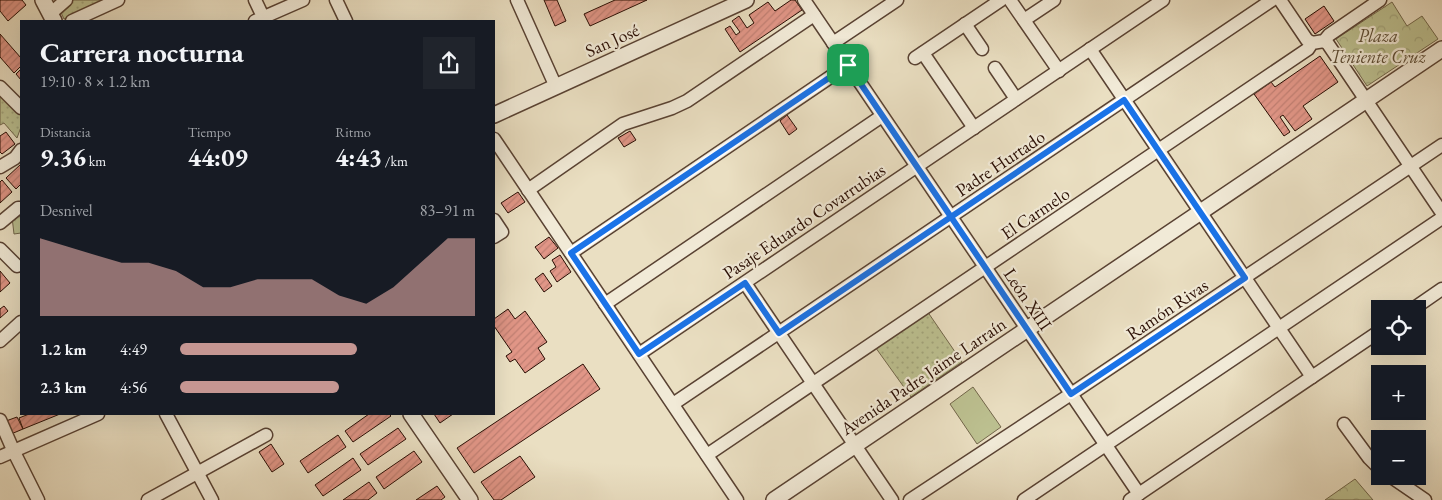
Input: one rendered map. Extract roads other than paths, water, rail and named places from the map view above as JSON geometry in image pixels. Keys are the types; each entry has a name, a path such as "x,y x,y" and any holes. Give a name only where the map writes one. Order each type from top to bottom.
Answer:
{"street":[{"path":"49,12 66,0"},
{"path":"74,20 118,0"},
{"path":"255,0 261,20 303,0"},
{"path":"336,0 346,20"},
{"path":"517,0 556,86"},
{"name":"San José","path":"495,115 746,0"},
{"name":"León XIII","path":"804,0 1105,445 1134,497"},
{"path":"833,43 897,0"},
{"path":"974,128 919,55 1001,0"},
{"path":"1010,0 1059,71"},
{"path":"1024,20 1054,0"},
{"name":"Pasaje Eduardo Covarrubias","path":"639,354 1163,0"},
{"name":"Padre Hurtado","path":"673,404 1272,0"},
{"path":"1280,0 1307,40 1328,44 1442,213"},
{"name":"El Carmelo","path":"707,455 1380,0"},
{"path":"528,190 623,124 672,108 687,101 814,15"},
{"path":"965,24 982,49"},
{"path":"1090,49 1312,377"},
{"name":"Avenida Padre Jaime Larraín","path":"774,500 1442,49"},
{"path":"571,253 848,65"},
{"path":"995,68 1016,99"},
{"path":"0,87 20,107"},
{"path":"605,304 882,116"},
{"path":"495,140 737,500"},
{"name":"Ramón Rivas","path":"910,500 1442,145"},
{"path":"0,167 15,158 20,151"},
{"path":"0,223 20,208"},
{"path":"1024,500 1442,218"},
{"path":"495,222 502,232 495,236"},
{"path":"0,249 17,266"},
{"path":"745,283 892,500"},
{"path":"1426,300 1442,289"},
{"path":"0,341 20,323"},
{"path":"1134,497 1371,337"},
{"path":"0,457 96,415"},
{"path":"167,415 212,500"},
{"path":"412,415 470,500"},
{"path":"0,420 38,500"},
{"path":"1344,424 1371,460"},
{"path":"148,500 266,435"},
{"path":"1403,485 1425,500"}],"park label":[{"name":"Plaza Teniente Cruz","path":"1378,45"}]}
